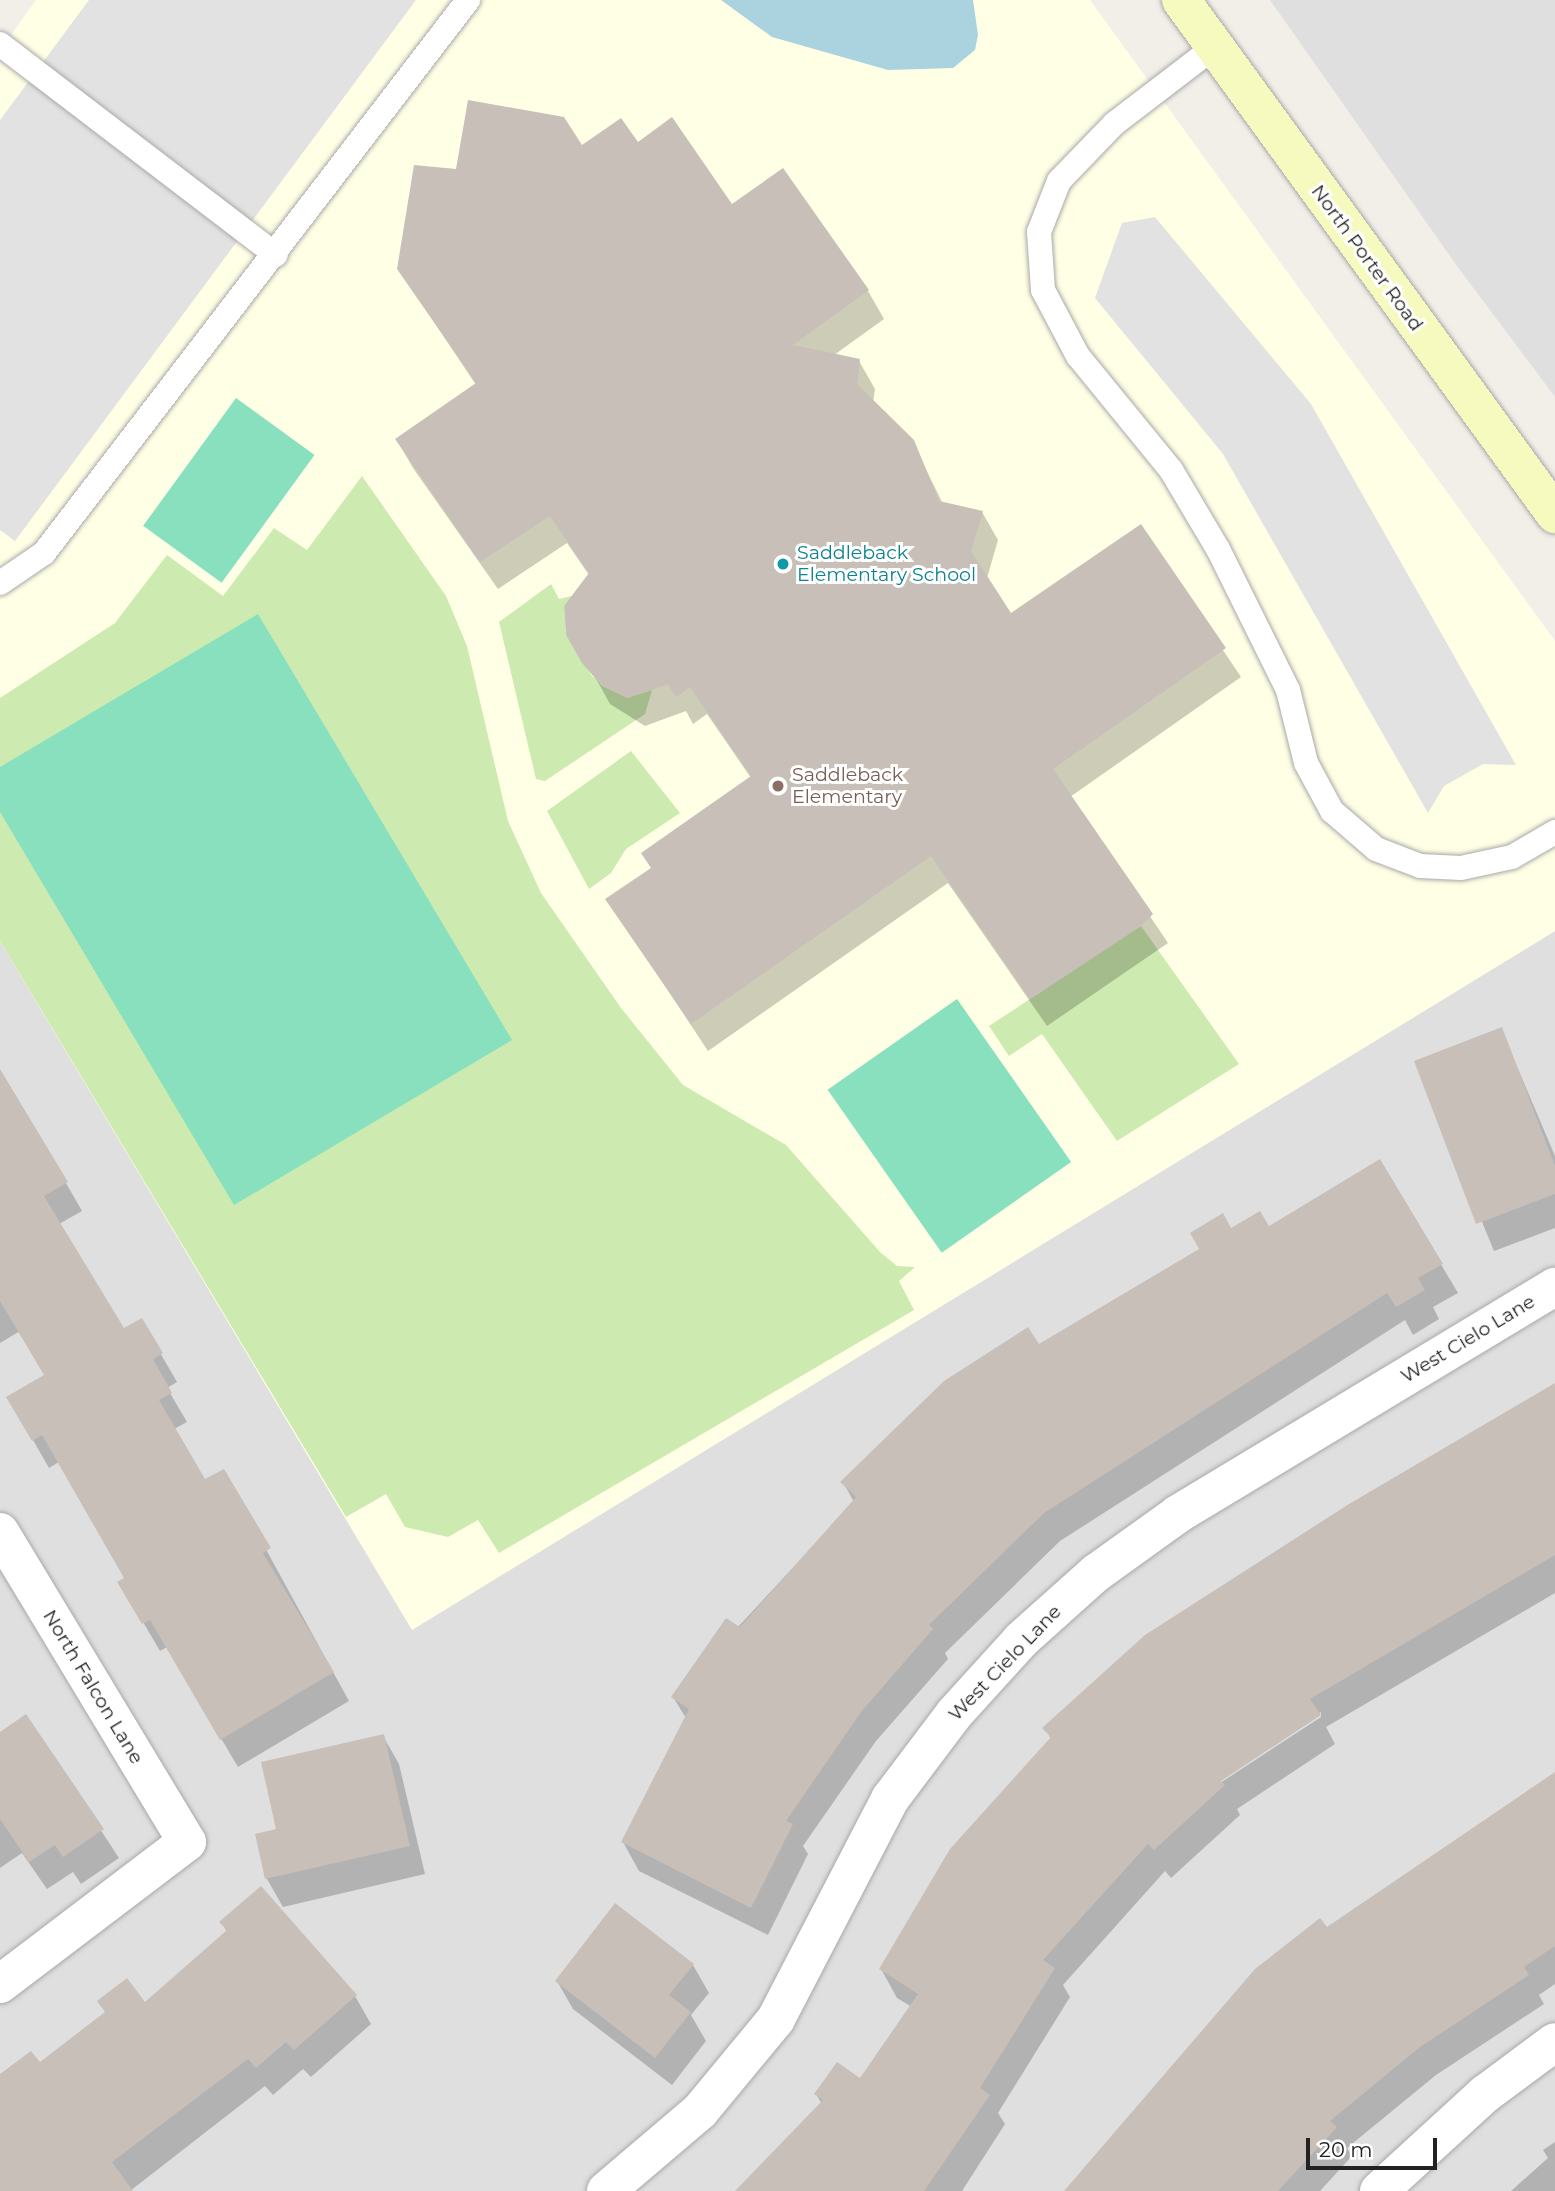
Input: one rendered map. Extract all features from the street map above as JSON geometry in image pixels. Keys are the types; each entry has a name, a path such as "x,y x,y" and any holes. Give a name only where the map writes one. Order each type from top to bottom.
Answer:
{"street":[{"name":"North Porter Road","path":"1181,0 1213,48 1555,514"},
{"name":"West Cielo Lane","path":"606,2191 700,2111 776,2019 890,1799 954,1714 1021,1640 1096,1573 1178,1514 1555,1287"},
{"name":"North Falcon Lane","path":"0,1532 187,1842 0,1984"},
{"path":"1379,2191 1485,2094 1555,2042"}],"lane":[{"path":"0,583 44,553 276,255 468,0"},
{"path":"0,44 276,255"},
{"path":"1213,48 1114,124 1059,181 1039,232 1043,290 1079,356 1171,470 1218,549 1288,690 1306,764 1332,811 1376,849 1420,866 1461,868 1512,857 1555,832"}],"shaded area":[{"name":"Saddleback Elementary","path":"36,0 1090,0 1555,641 1555,931 412,1630 0,941 0,50"},
{"path":"89,0 416,0 15,541 0,530 0,120"},
{"path":"1270,0 1555,0 1555,397 1457,266"},
{"path":"1155,217 1311,404 1516,765 1483,764 1444,786 1428,813 1223,454 1095,298 1122,223"},
{"path":"1555,931 1555,2191 0,2191 0,941 412,1629"}],"green space":[{"path":"236,398 314,455 222,583 143,526"},
{"path":"362,476 446,596 467,646 508,821 541,893 621,1008 683,1085 786,1145 880,1252 897,1266 915,1267 899,1281 914,1310 499,1553 478,1520 448,1537 405,1527 386,1494 346,1517 0,941 0,698 115,623 167,555 223,596 274,528 307,550"},
{"path":"551,584 559,599 572,596 564,606 566,635 592,676 627,698 652,690 645,714 545,781 536,779 499,622"},
{"path":"258,614 512,1040 234,1205 0,812 0,767"},
{"path":"631,751 680,813 626,849 611,873 589,889 547,811"},
{"path":"1141,926 1239,1064 1117,1141 1042,1034 1009,1056 989,1026"},
{"path":"957,999 1071,1162 942,1253 828,1090"}],"water":[{"path":"721,0 973,0 978,35 975,50 953,68 888,70 772,37"}],"building":[{"name":"Saddleback Elementary School","path":"468,100 564,117 582,145 621,118 638,142 672,117 732,204 783,168 869,290 793,345 860,359 857,384 914,440 939,501 983,511 971,551 1011,613 1141,524 1226,648 1053,769 1153,914 1141,926 1030,999 931,856 691,1024 605,899 651,868 641,853 751,776 690,687 676,697 668,684 627,698 602,686 582,663 566,635 564,606 589,573 550,516 480,562 395,439 476,383 397,269 414,165 456,169"},
{"path":"1502,1027 1555,1166 1555,1194 1476,1224 1414,1061"},
{"path":"0,1069 68,1182 44,1196 124,1328 142,1318 163,1353 153,1359 172,1393 159,1400 205,1479 224,1469 271,1548 263,1553 334,1672 220,1740 150,1620 142,1624 117,1582 124,1578 42,1435 32,1441 6,1397 44,1375 0,1301"},
{"path":"1380,1159 1443,1264 1418,1278 1425,1290 1396,1307 1387,1293 1044,1513 929,1625 933,1629 861,1712 786,1821 793,1824 751,1908 621,1842 689,1709 671,1697 726,1618 740,1627 856,1497 840,1482 944,1381 1028,1327 1039,1344 1199,1249 1190,1233 1223,1213 1231,1228 1260,1211 1269,1226"},
{"path":"1555,1383 1555,1555 1310,1699 1321,1715 1221,1781 1225,1785 1154,1850 1148,1844 1043,1960 1055,1968 980,2088 990,2095 924,2191 735,2191 823,2100 814,2094 837,2062 860,2078 918,1994 879,1969 950,1849 1051,1737 1042,1728 1145,1635 1349,1504"},
{"path":"26,1714 104,1829 63,1857 55,1845 29,1862 0,1819 0,1732"},
{"path":"384,1734 410,1846 265,1879 255,1834 276,1829 261,1762"},
{"path":"1555,1772 1555,1946 1524,1967 1529,1975 1420,2047 1330,2121 1337,2127 1278,2191 1064,2191 1255,1969 1320,1918 1327,1927"},
{"path":"261,1886 357,1995 294,2050 286,2042 256,2068 248,2059 112,2162 133,2191 0,2191 0,2074 31,2051 40,2062 105,2012 97,2001 127,1978 145,2002 227,1930 219,1922"},
{"path":"615,1903 694,1964 669,1995 691,2012 655,2058 555,1981"}],"place":[{"name":"Saddleback Elementary School","path":"783,564"},
{"name":"Saddleback Elementary","path":"778,786"}]}
